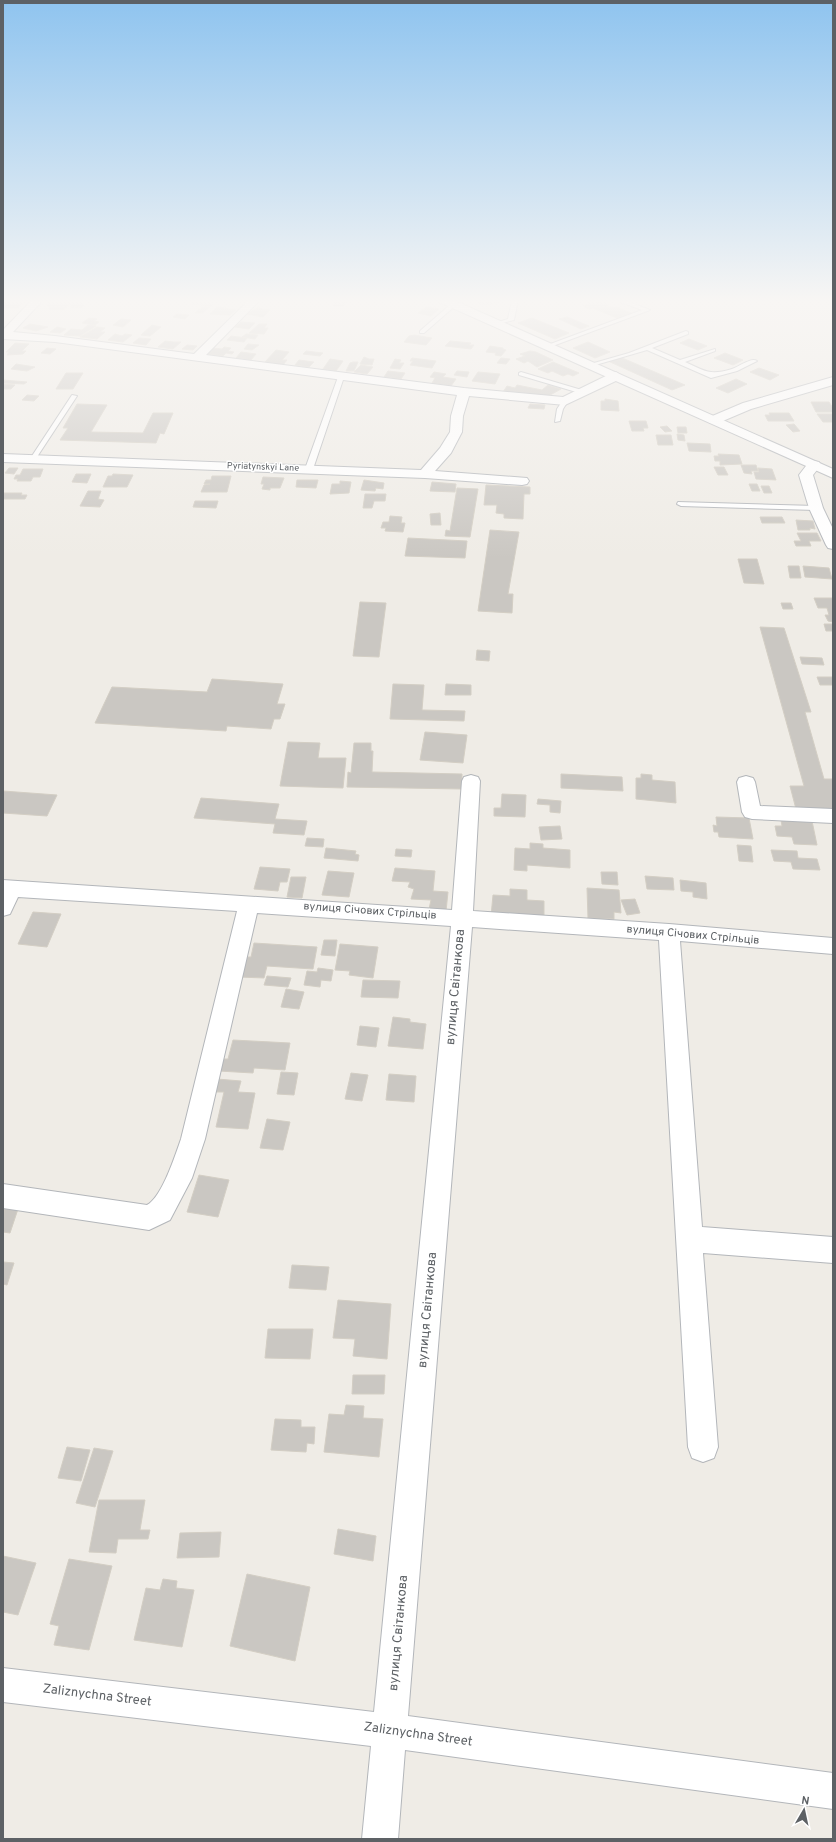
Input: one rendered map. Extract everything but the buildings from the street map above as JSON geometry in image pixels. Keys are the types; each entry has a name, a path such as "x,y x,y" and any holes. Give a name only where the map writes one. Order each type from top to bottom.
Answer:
{"main road":[{"path":"638,386 833,474"}],"street":[{"path":"418,386 464,392 565,401 595,386"},
{"path":"696,412 747,406 824,386"},
{"path":"425,474 446,450 456,432 457,416 464,392"},
{"path":"714,420 747,406"},
{"name":"Pyriatynskyi Lane","path":"3,458 425,474 522,481"},
{"path":"814,466 806,475 816,508 833,545"},
{"name":"вулиця Світанкова","path":"380,1839 462,918 471,781"},
{"path":"746,782 752,812 833,816"},
{"path":"3,908 8,888"},
{"name":"вулиця Січових Стрільців","path":"8,888 669,932 833,946"},
{"path":"3,1196 149,1218 161,1211 179,1178 193,1139 248,903"},
{"path":"669,932 703,1447"},
{"path":"690,1239 833,1250"},
{"name":"Zaliznychna Street","path":"3,1685 390,1731 833,1791"}],"lane":[{"path":"309,469 338,386"},
{"path":"562,386 582,392"},
{"path":"33,458 74,396"},
{"path":"557,421 560,409 565,401"},
{"path":"681,504 816,508"}]}
